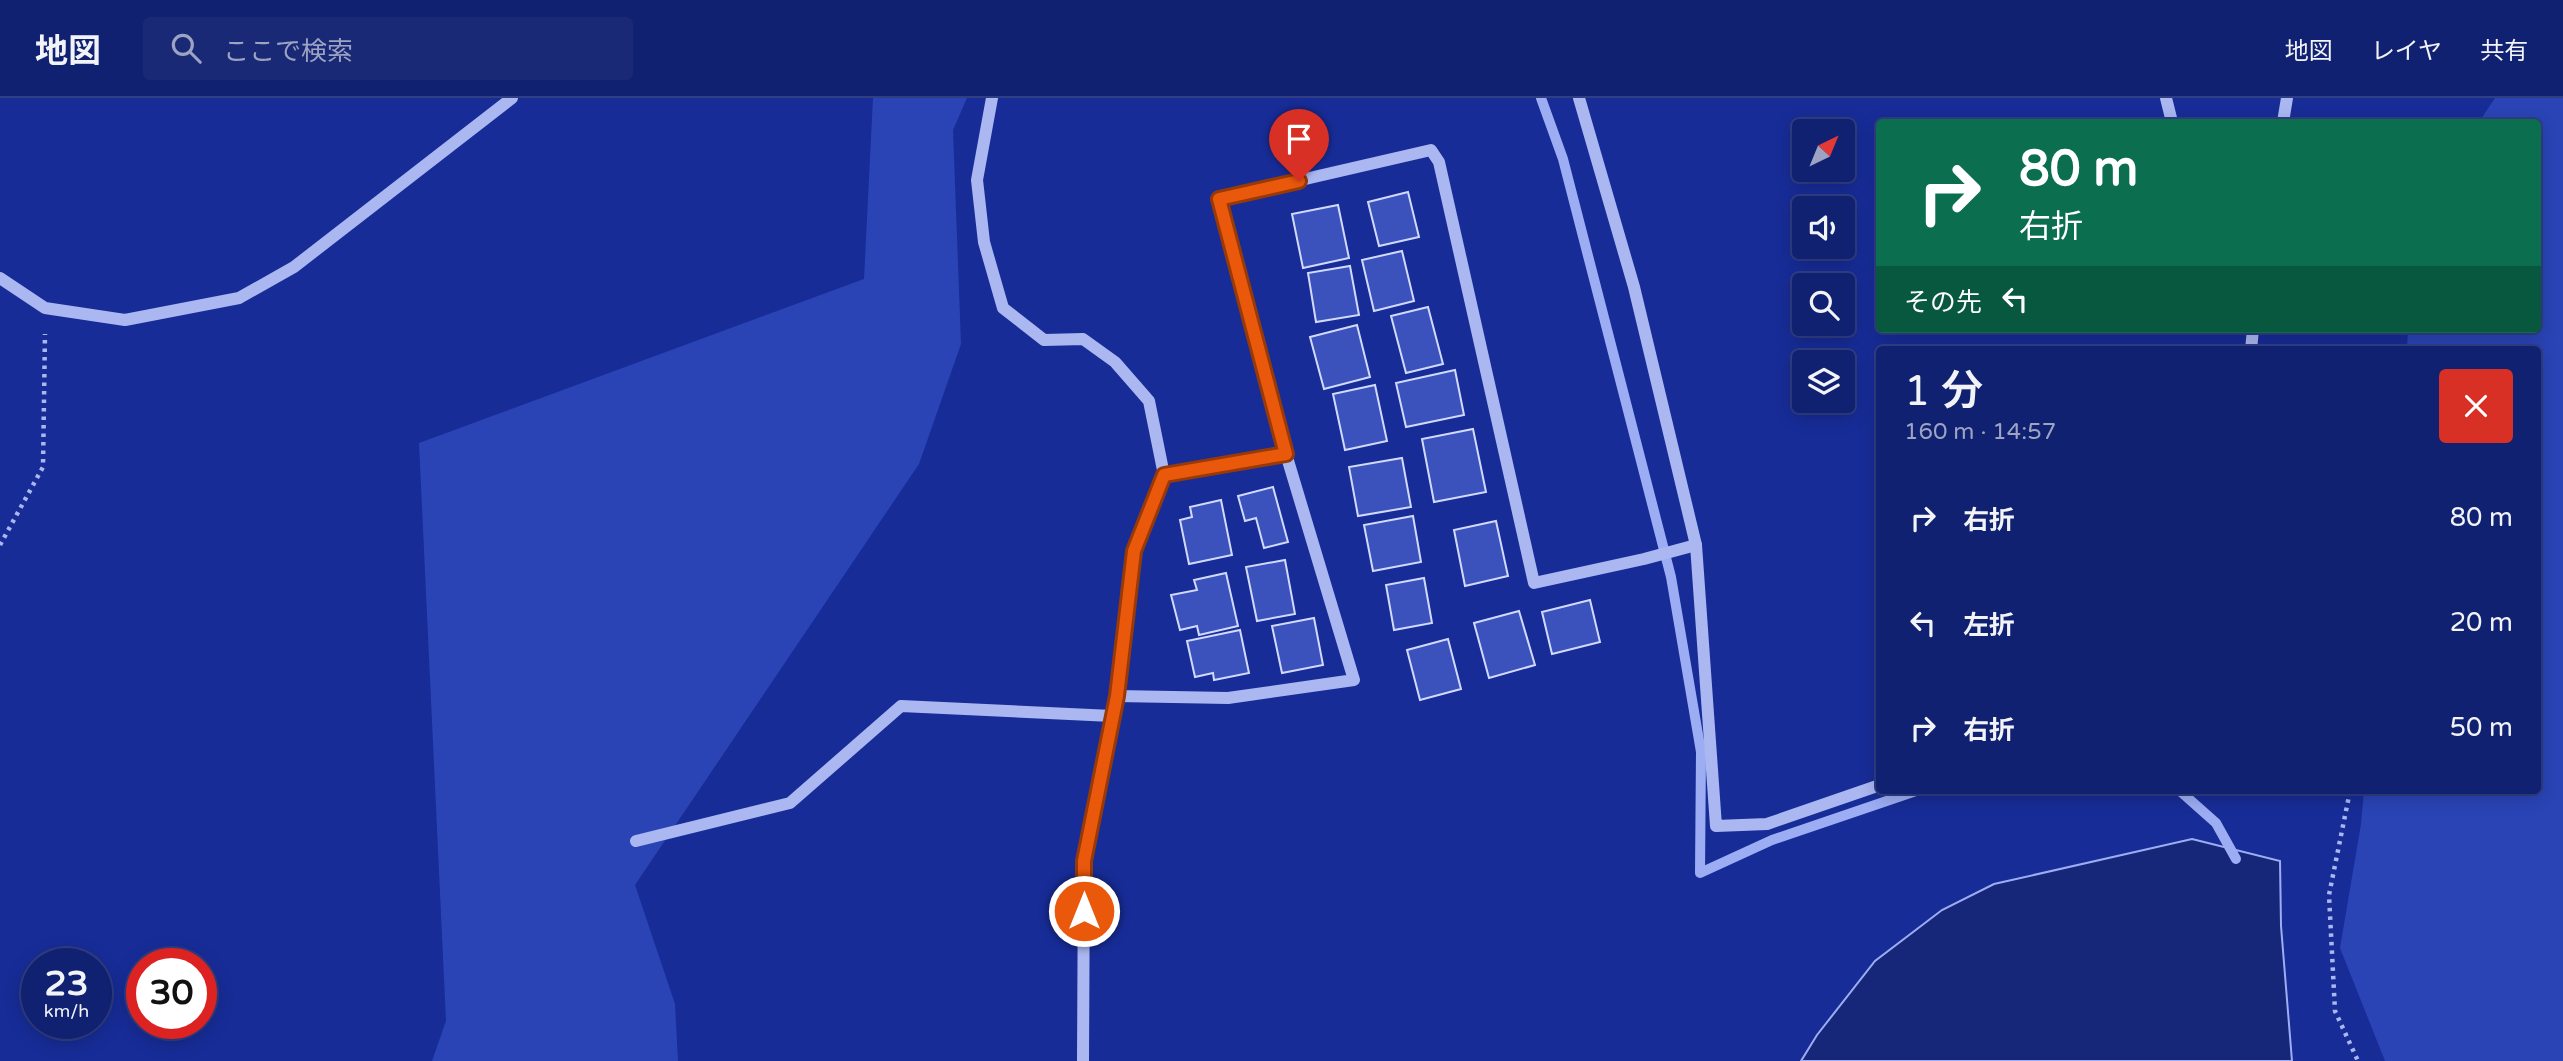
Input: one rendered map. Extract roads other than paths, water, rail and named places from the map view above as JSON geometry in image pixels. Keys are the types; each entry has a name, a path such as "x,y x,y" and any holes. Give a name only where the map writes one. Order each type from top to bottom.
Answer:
{"street":[{"path":"0,278 45,309 125,320 239,298 294,267 512,98"},
{"path":"992,98 977,180 984,242 1003,308 1044,340 1083,339 1115,362 1149,401 1164,475 1134,551 1117,696 1084,861 1083,1061"},
{"path":"1579,98 1633,288 1691,546 1716,827 1767,824 1876,786"},
{"path":"2166,98 2171,119"},
{"path":"2284,119 2287,98"},
{"path":"1117,696 1228,698 1354,680 1286,454 1219,199 1431,150 1439,162 1534,583 1691,546"},
{"path":"1164,475 1286,454"},
{"path":"636,841 790,803 901,706 1112,716"}],"waterway":[{"path":"1541,98 1563,159 1671,577 1701,752 1700,873 1772,840 1907,794"},
{"path":"2183,794 2216,823 2236,859"}]}
